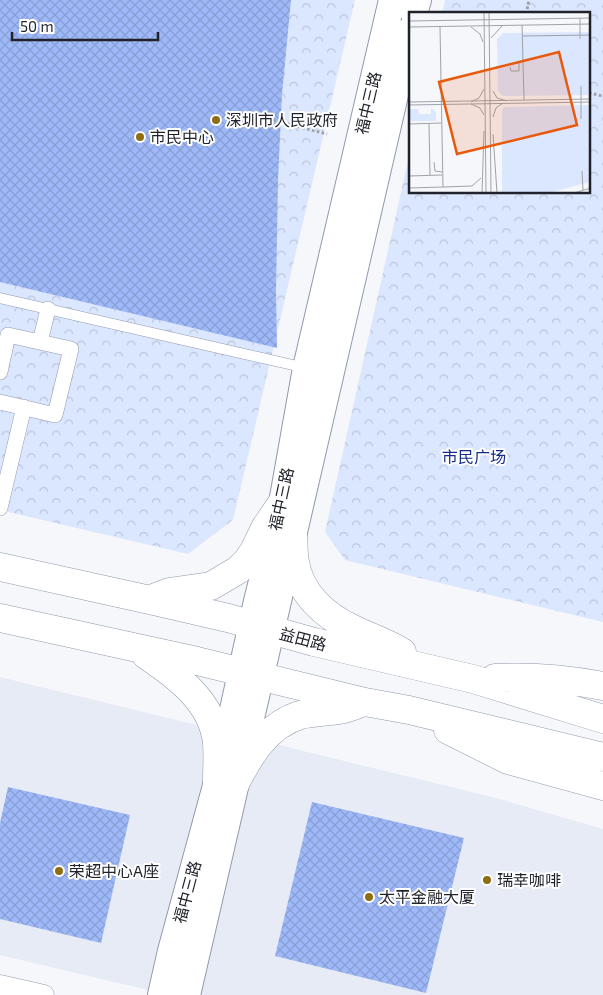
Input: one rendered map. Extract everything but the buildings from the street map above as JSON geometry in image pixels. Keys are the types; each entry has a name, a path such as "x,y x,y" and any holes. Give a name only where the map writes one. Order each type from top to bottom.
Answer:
{"main road":[{"path":"150,600 169,592 210,586 238,570 254,551 265,528 282,503"},
{"path":"293,535 295,562 300,577 312,600 326,614 354,630 390,645 428,669"},
{"name":"益田路","path":"0,567 150,600 473,679 599,718"},
{"path":"0,618 251,674 366,702 409,710 595,755"},
{"path":"136,648 180,679 200,700 214,726 226,783"},
{"path":"473,679 540,677 603,686"},
{"path":"226,783 245,763 262,740 283,722 300,715 341,710 366,702"},
{"path":"409,710 508,760 603,786"}],"street":[{"name":"福中三路","path":"187,995 226,783 261,628 306,368 392,0"},
{"name":"福中三路","path":"261,628 293,535 409,34"},
{"path":"40,342 48,309"},
{"path":"0,372 8,335 70,349 55,415 0,402"},
{"path":"0,508 24,407"},
{"name":"福中三路","path":"162,995 171,952 226,783"},
{"path":"0,985 44,995"}],"lane":[{"path":"0,298 306,368"}],"path":[{"path":"590,93 603,96"},
{"path":"249,114 327,134"}],"shaded area":[{"path":"0,677 496,798 603,829 603,995 169,995 0,955"}],"green space":[{"path":"0,0 355,0 233,520 188,554 0,510"},
{"name":"市民广场","path":"445,0 603,0 603,622 345,560 325,532 409,156 409,194 590,194 590,12 442,12"}],"place":[{"name":"深圳市人民政府","path":"216,120"},
{"name":"市民中心","path":"140,137"},
{"name":"荣超中心A座","path":"59,871"},
{"name":"瑞幸咖啡","path":"487,880"},
{"name":"太平金融大厦","path":"369,897"}]}
